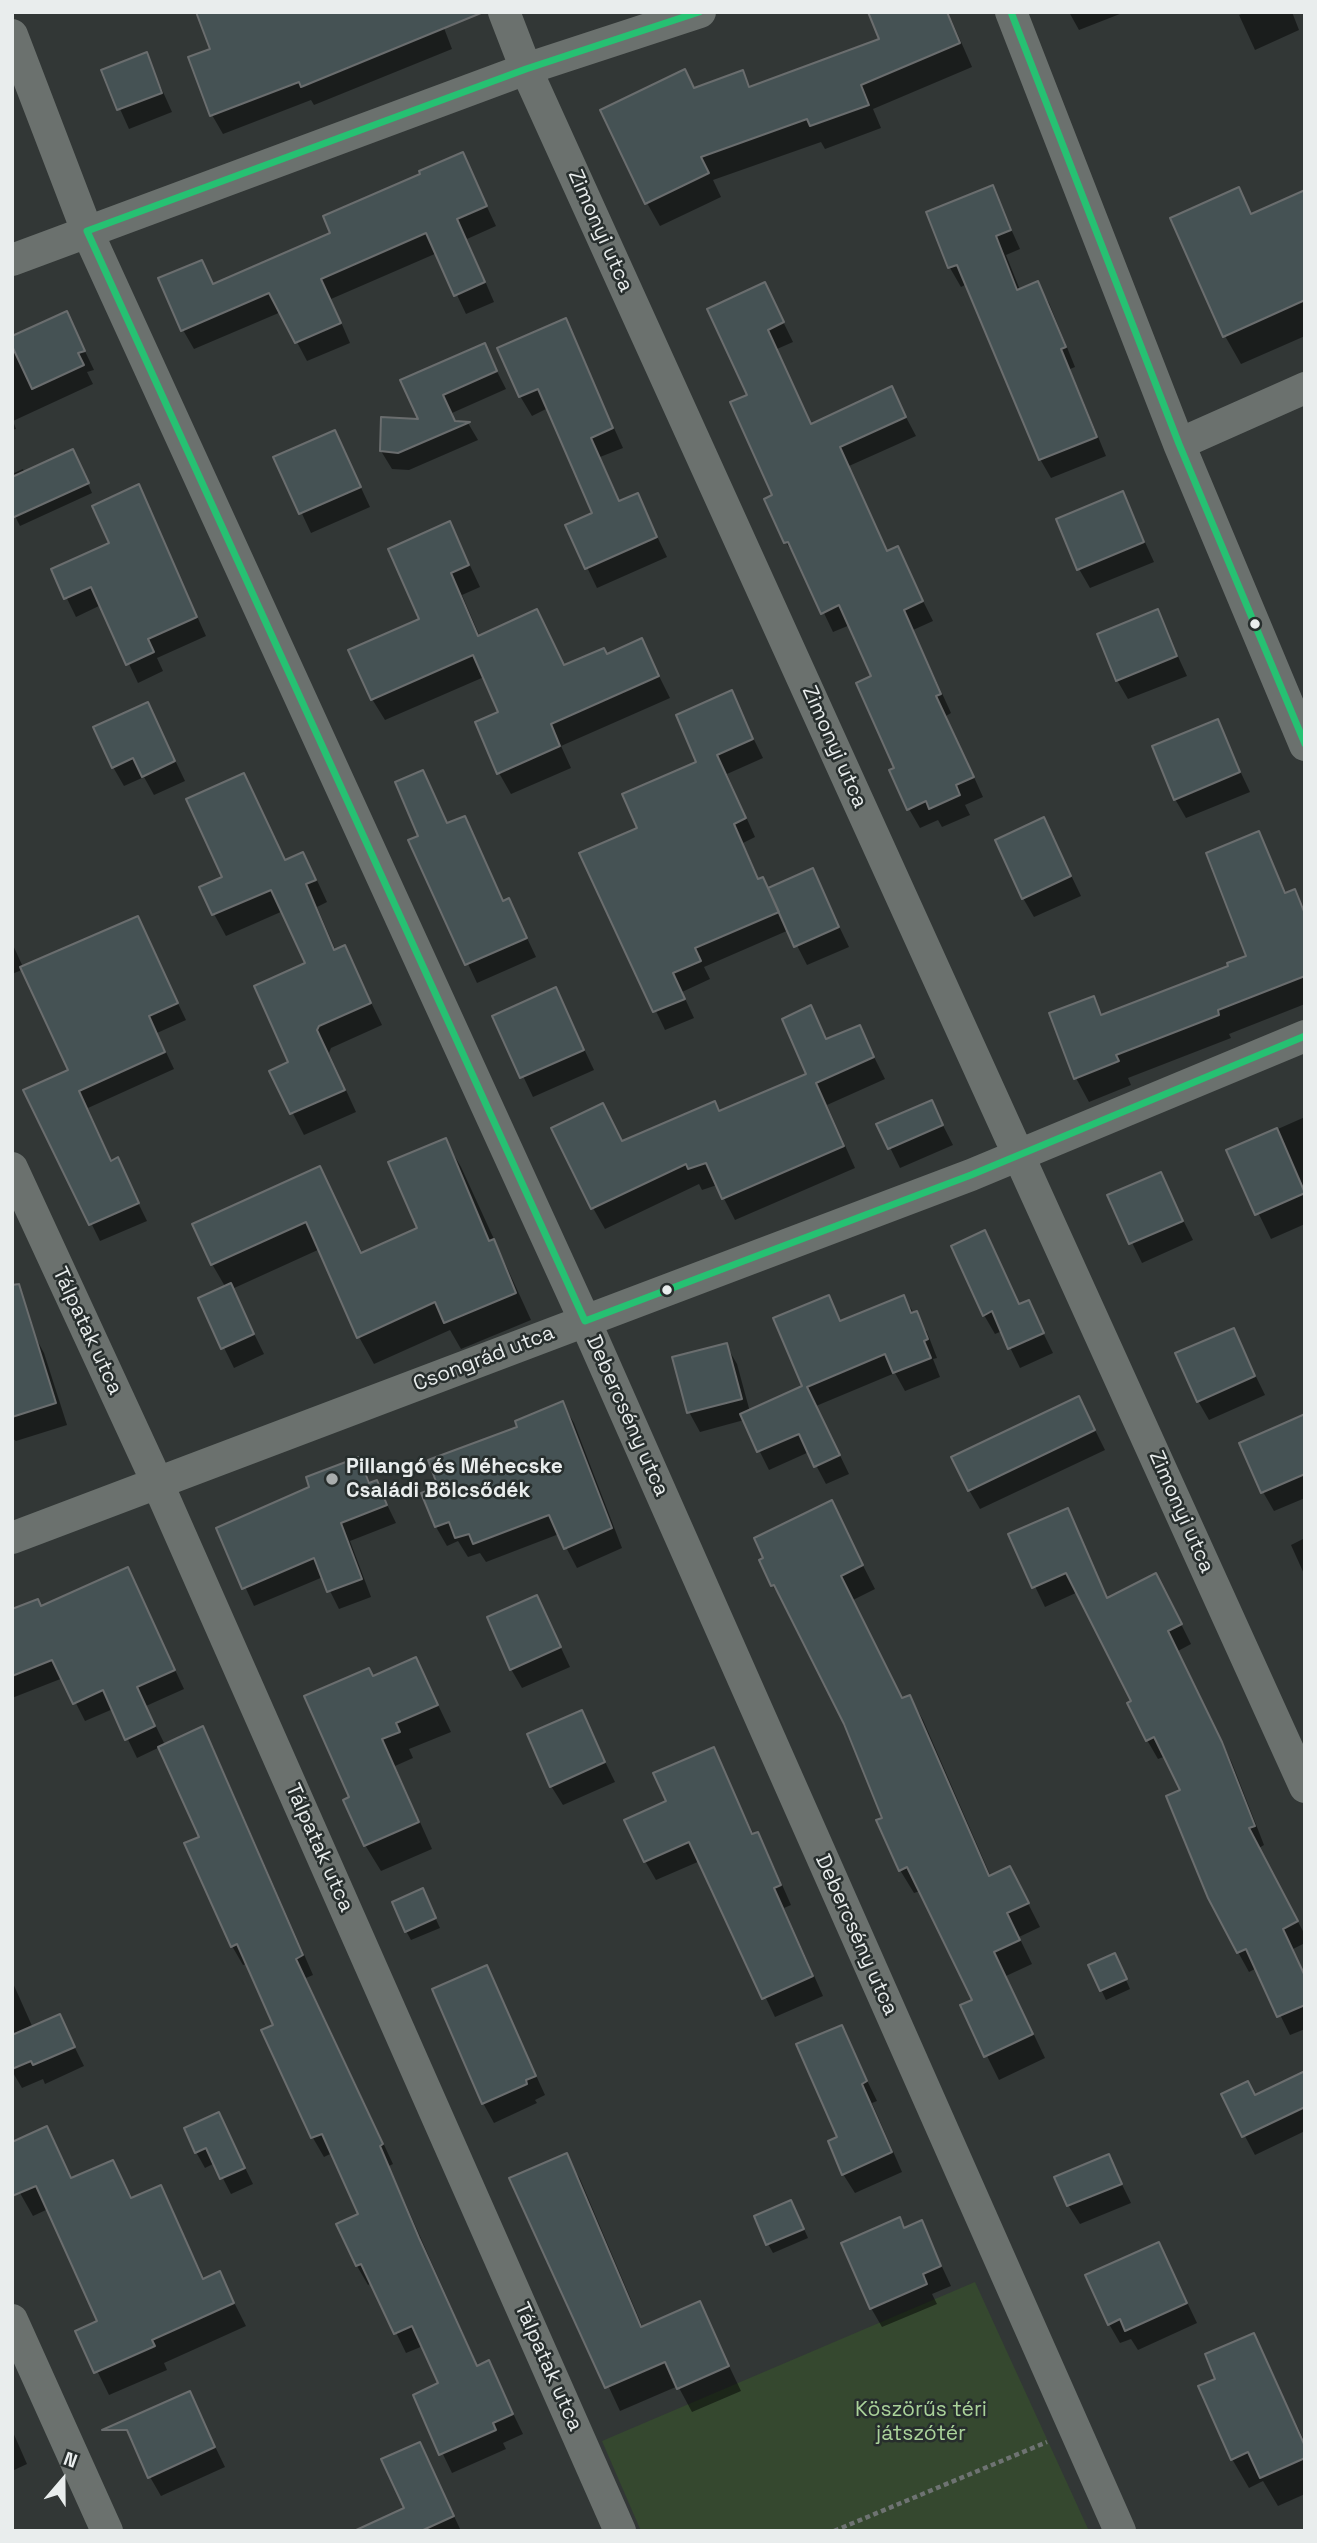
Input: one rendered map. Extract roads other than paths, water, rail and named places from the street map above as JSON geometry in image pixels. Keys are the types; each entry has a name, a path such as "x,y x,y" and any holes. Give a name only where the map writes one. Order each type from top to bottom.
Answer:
{"street":[{"name":"Zimonyi utca","path":"504,12 526,69 1305,1787"},
{"path":"12,260 526,69 700,12"},
{"path":"1011,12 1179,444 1305,745"},
{"name":"Debercsény utca","path":"12,35 87,231 586,1321 1120,2531"},
{"path":"1179,444 1305,388"},
{"name":"Csongrád utca","path":"12,1538 971,1175 1305,1036"},
{"name":"Tálpatak utca","path":"12,1168 157,1482 620,2531"},
{"path":"12,2320 107,2531"}],"place":[{"name":"Pillangó és Méhecske Családi Bölcsődék","path":"332,1479"}],"park label":[{"name":"Köszörűs téri játszótér","path":"921,2422"}]}
